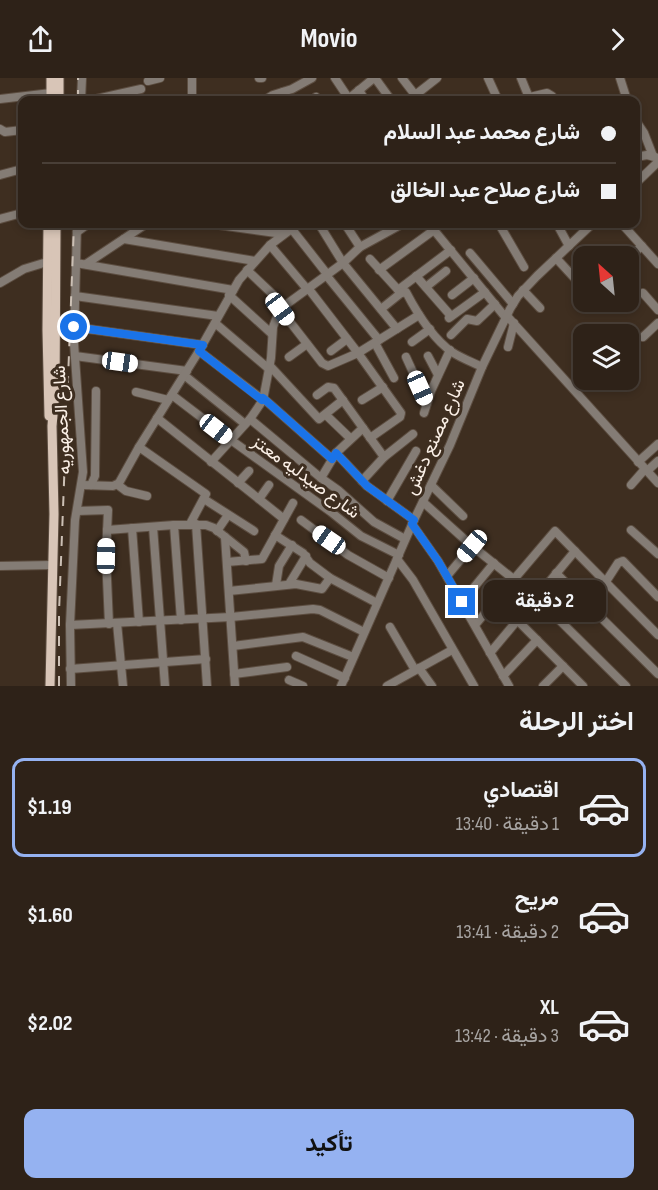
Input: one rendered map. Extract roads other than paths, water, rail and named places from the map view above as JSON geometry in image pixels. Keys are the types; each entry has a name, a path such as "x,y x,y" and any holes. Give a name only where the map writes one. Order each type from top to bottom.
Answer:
{"main road":[{"path":"51,78 51,96"},
{"path":"59,78 59,96"},
{"name":"شارع الجمهوريه","path":"48,228 47,262 51,312"},
{"name":"شارع الجمهوريه","path":"50,686 54,514 52,426 47,396 56,228"}],"street":[{"path":"81,96 82,78"},
{"path":"148,81 160,78"},
{"path":"192,78 192,96"},
{"path":"271,96 312,78"},
{"path":"335,78 346,96"},
{"path":"352,96 374,78 388,96"},
{"path":"402,78 415,96"},
{"path":"418,96 437,78"},
{"path":"488,78 496,96"},
{"path":"521,78 529,96"},
{"path":"620,78 626,96"},
{"path":"129,96 141,89"},
{"path":"358,90 362,96"},
{"path":"284,92 286,96"},
{"path":"0,99 18,98"},
{"path":"640,127 656,159"},
{"path":"0,129 5,132 18,130"},
{"path":"640,157 656,159"},
{"path":"640,178 656,159"},
{"path":"0,175 18,169"},
{"path":"0,219 18,214"},
{"name":"شارع الجمهوريه","path":"70,686 70,625 77,511 86,485 83,472 75,356 77,228"},
{"path":"86,264 141,228"},
{"path":"240,228 282,234"},
{"path":"118,484 201,348 231,292 270,245 292,228"},
{"path":"296,228 326,275 377,342 394,378"},
{"path":"322,228 344,263 397,329"},
{"path":"348,228 360,247"},
{"path":"211,462 247,422 263,399 272,334 282,307 344,263 360,247 395,228"},
{"path":"379,270 431,228"},
{"path":"433,228 506,317 514,323 658,483"},
{"path":"500,228 524,267"},
{"path":"559,228 569,246"},
{"name":"شارع مصنع دغش","path":"343,683 405,539 506,317 523,290 588,228"},
{"path":"626,228 658,264"},
{"path":"124,239 255,261"},
{"path":"270,245 358,353 401,413 400,417 370,438"},
{"path":"381,309 416,276 451,250"},
{"path":"470,253 513,304"},
{"path":"556,258 573,276"},
{"path":"370,259 400,292 407,293 419,315 450,350 482,367"},
{"path":"0,283 24,269 47,262"},
{"path":"76,262 231,292 272,334"},
{"path":"247,270 282,307 322,363 332,366 377,342 419,315"},
{"path":"426,287 446,271"},
{"path":"416,276 450,317 485,292"},
{"path":"452,295 474,278"},
{"path":"523,290 540,308"},
{"path":"643,293 658,310"},
{"path":"75,296 216,320 269,367 319,419 343,400"},
{"path":"451,335 467,319 477,321 495,304"},
{"path":"508,347 514,323"},
{"path":"643,337 658,323"},
{"path":"74,327 201,348 334,456 413,522 447,576 509,686"},
{"path":"412,342 430,329"},
{"path":"331,351 347,339"},
{"path":"289,357 307,344"},
{"path":"424,413 450,350"},
{"path":"75,356 186,373 338,490 374,522 405,539"},
{"path":"428,356 438,375"},
{"path":"406,357 427,403"},
{"path":"317,395 332,386 384,457"},
{"path":"362,400 383,387"},
{"path":"86,485 95,476 96,391"},
{"path":"136,392 170,398"},
{"name":"شارع صيدليه معتز","path":"170,398 331,512 361,536 398,557"},
{"path":"326,414 350,438"},
{"path":"157,418 284,519"},
{"path":"321,478 334,456 350,438 363,428"},
{"path":"363,481 384,457 413,435"},
{"path":"638,462 658,444"},
{"path":"139,447 206,493 193,524 206,659 207,686 200,686"},
{"path":"387,501 416,451"},
{"path":"631,485 658,461"},
{"path":"238,483 249,471"},
{"path":"86,485 118,484 125,491 147,496"},
{"path":"259,499 269,485"},
{"path":"431,485 463,516"},
{"path":"204,499 254,531"},
{"path":"423,502 472,546 536,597 626,686"},
{"path":"227,562 262,559 293,503"},
{"path":"77,511 108,510 106,556 113,624 123,686"},
{"path":"217,531 228,515"},
{"path":"301,520 348,555 389,578"},
{"path":"174,525 181,620"},
{"path":"107,530 206,525 244,552 246,561"},
{"path":"153,526 165,686"},
{"path":"132,528 139,622"},
{"path":"631,530 658,554"},
{"path":"475,625 556,531 658,635"},
{"path":"275,535 292,545 330,578 377,603"},
{"path":"225,537 235,686"},
{"path":"276,585 277,570 292,545"},
{"path":"447,576 472,546"},
{"path":"490,653 575,551"},
{"path":"289,584 306,556"},
{"path":"398,557 474,686"},
{"path":"605,583 618,563 623,561 658,597"},
{"path":"462,602 494,563"},
{"path":"0,566 52,565"},
{"path":"556,573 658,674"},
{"path":"229,591 289,584 322,589 330,578"},
{"path":"70,625 203,619 316,609 364,632"},
{"path":"517,620 583,686"},
{"path":"390,627 417,669 432,686"},
{"path":"232,646 303,637 353,657"},
{"path":"503,676 537,640"},
{"path":"387,686 452,650"},
{"path":"296,656 343,683"},
{"path":"70,669 206,659"},
{"path":"543,686 563,666"},
{"path":"234,674 287,667"},
{"path":"289,680 303,686"}],"railway":[{"path":"78,78 78,96"},
{"path":"59,686 59,612 74,228"}]}
